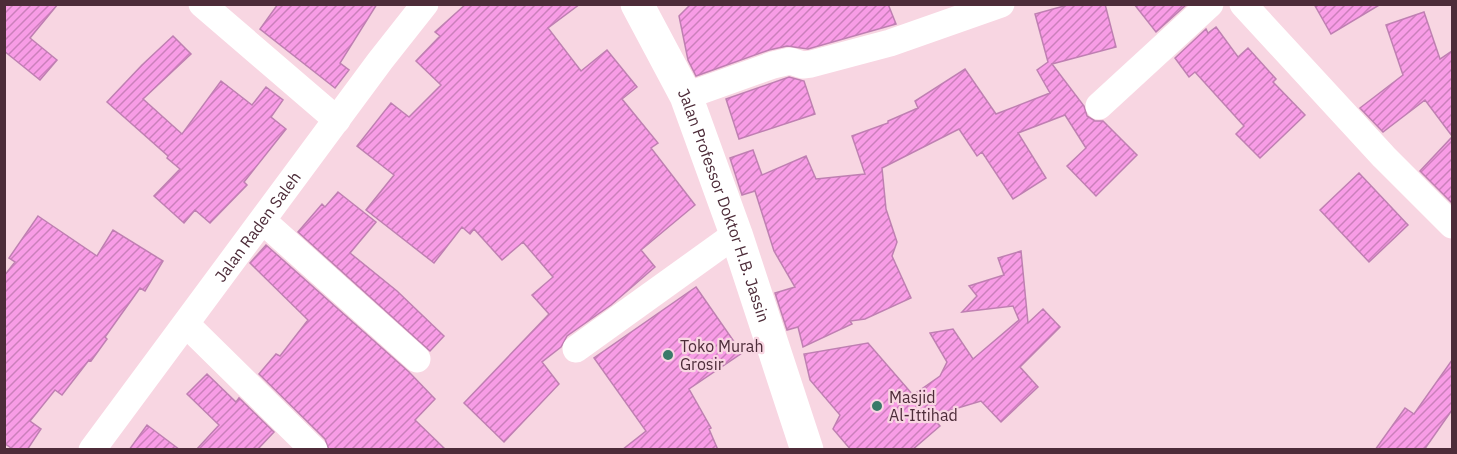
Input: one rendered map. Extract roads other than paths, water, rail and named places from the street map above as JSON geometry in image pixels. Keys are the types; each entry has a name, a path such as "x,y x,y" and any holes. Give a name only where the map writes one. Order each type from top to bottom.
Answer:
{"highway":[{"name":"Jalan Professor Doktor H.B. Jassin","path":"637,4 686,96 807,450"}],"street":[{"path":"202,4 337,120"},
{"name":"Jalan Raden Saleh","path":"92,450 380,61 425,4"},
{"path":"686,96 773,65 790,61 802,65 811,64 890,43 1001,4"},
{"path":"1099,106 1210,4"},
{"path":"1243,4 1384,157 1452,225"},
{"path":"263,221 417,359"},
{"path":"576,349 735,234"},
{"path":"186,324 314,450"}],"place":[{"name":"Toko Murah Grosir","path":"668,355"},
{"name":"Masjid Al-Ittihad","path":"877,406"}]}
